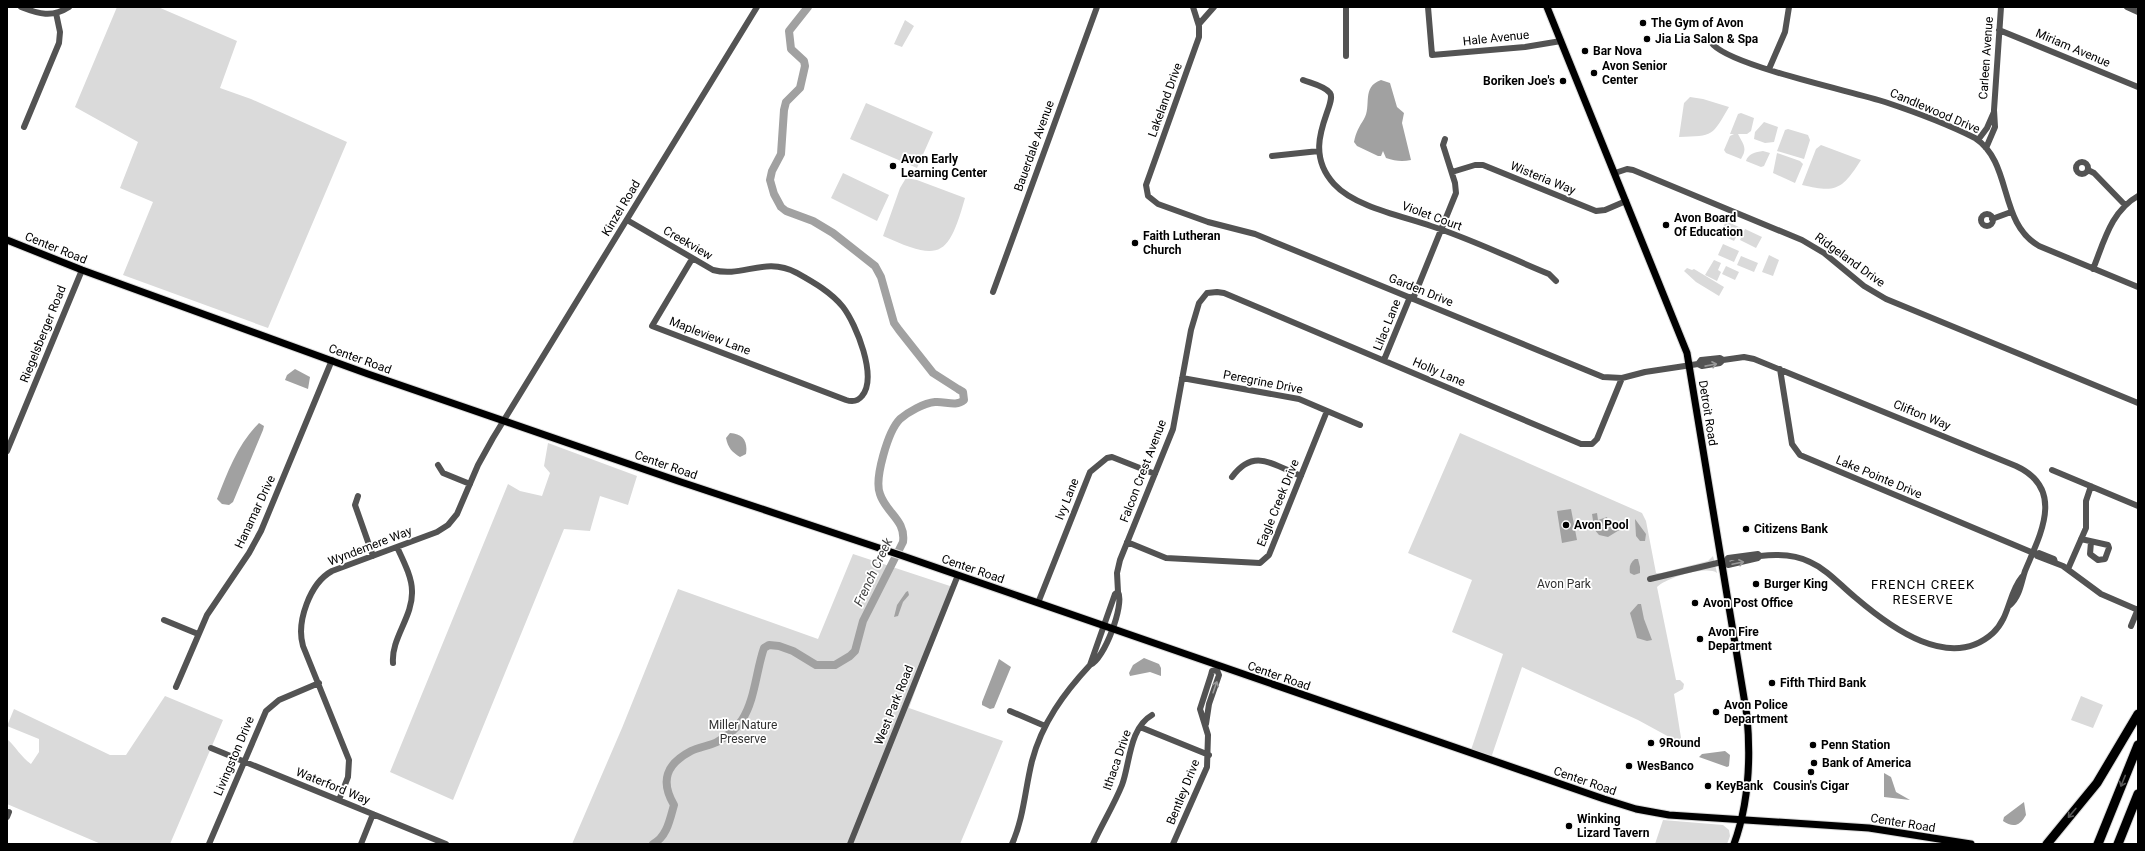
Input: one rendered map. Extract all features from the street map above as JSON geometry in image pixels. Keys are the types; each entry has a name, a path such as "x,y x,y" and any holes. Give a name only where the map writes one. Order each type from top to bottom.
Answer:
{"highway":[{"path":"2047,844 2097,783 2138,714"},
{"path":"2098,844 2138,745"},
{"path":"2118,844 2138,794"}],"main road":[{"name":"Detroit Road","path":"1547,7 1682,337 1689,365 1724,562 1748,726 1749,777 1742,821 1734,844"},
{"name":"Center Road","path":"7,240 82,270 503,421 890,551 1218,668 1636,809 1669,815 1742,821 1869,828 1906,833 1950,843 1959,841 1971,844"}],"street":[{"path":"21,7 41,14 56,13 69,7"},
{"name":"Kinzel Road","path":"503,421 757,7"},
{"name":"Bauerdale Avenue","path":"993,292 1096,7"},
{"name":"Lakeland Drive","path":"1148,196 1146,189 1147,182 1199,37 1199,24 1193,7"},
{"path":"1199,24 1214,7"},
{"path":"1346,7 1346,56"},
{"name":"Hale Avenue","path":"1428,7 1432,55 1525,47 1561,41"},
{"path":"1769,69 1785,32 1789,7"},
{"name":"Carleen Avenue","path":"1986,148 1995,127 1994,110 2001,7"},
{"path":"2127,7 2138,12"},
{"path":"24,127 60,40 56,13"},
{"name":"Miriam Avenue","path":"1999,30 2138,87"},
{"name":"Candlewood Drive","path":"1711,42 1714,47 1724,53 1769,69 1883,101 1978,140 1986,148 1994,160 2012,212 2021,232 2032,243 2138,287"},
{"path":"1272,156 1319,151 1320,132 1332,100 1331,94 1327,90 1303,80"},
{"name":"Carleen Avenue","path":"1978,140 1987,128 1994,110"},
{"name":"Lilac Lane","path":"1384,360 1442,230 1456,192 1452,172 1443,145 1446,140"},
{"name":"Violet Court","path":"1319,151 1327,175 1345,193 1390,213 1442,230 1549,274 1556,281"},
{"name":"Wisteria Way","path":"1452,172 1475,165 1484,166 1596,211 1605,210 1626,202"},
{"name":"Ridgeland Drive","path":"1615,173 1627,169 1634,170 1796,238 1824,253 1864,286 1886,299 2138,403"},
{"path":"2088,170 2094,173 2125,205"},
{"name":"Garden Drive","path":"1148,196 1158,204 1204,221 1255,234 1603,377 1622,378 1689,365"},
{"path":"2093,269 2111,225 2125,205 2138,196"},
{"path":"1992,219 2012,212"},
{"name":"Creekview","path":"627,220 706,268 726,272 763,266 790,270 824,290 843,308 853,325 865,357 868,374 864,393 859,399 852,401 788,378"},
{"name":"Mapleview Lane","path":"692,259 652,326 788,378"},
{"name":"Riegelsberger Road","path":"7,451 82,270"},
{"name":"Holly Lane","path":"1211,292 1224,293 1585,445 1592,444 1597,439 1622,378"},
{"name":"Falcon Crest Avenue","path":"1012,844 1023,812 1033,760 1046,726 1062,698 1102,653 1112,629 1120,603 1118,592 1118,566 1173,429 1194,318 1201,299 1211,292"},
{"name":"Clifton Way","path":"1689,365 1698,364 1701,360 1720,358 1724,360 1750,357 1780,369 2016,466 2027,473 2041,489 2046,509 2044,526 2034,553 2015,589 2010,605 2000,625 1984,640 1965,647 1939,647 1899,629 1876,614 1831,576 1810,562 1782,554 1760,556 1758,554 1728,558 1724,562"},
{"name":"Hanamar Drive","path":"176,687 198,634 212,607 245,560 261,531 332,360"},
{"name":"Lake Pointe Drive","path":"1780,369 1792,444 1800,455 2034,553 2039,553 2054,559 2055,562 2068,569 2101,594 2138,609"},
{"name":"Peregrine Drive","path":"1182,378 1294,398 1360,424"},
{"name":"Eagle Creek Drive","path":"1127,542 1166,558 1260,563 1269,555 1328,411"},
{"name":"Wyndemere Way","path":"338,800 348,777 349,760 303,646 300,632 303,616 321,579 329,573 437,532 448,525 457,514 478,465 503,421"},
{"name":"Ivy Lane","path":"1038,603 1090,472 1107,458 1112,458 1155,474"},
{"path":"1232,477 1243,464 1254,460 1265,462 1301,476"},
{"path":"438,465 443,473 470,484"},
{"path":"2052,470 2138,506"},
{"path":"2068,569 2086,526 2086,499 2091,486"},
{"path":"358,496 355,506 373,556"},
{"path":"2081,539 2091,542"},
{"path":"393,663 392,652 410,606 412,591 397,547"},
{"path":"1650,580 1724,562"},
{"name":"West Park Road","path":"850,844 958,575"},
{"name":"Falcon Crest Avenue","path":"1090,665 1115,594 1118,592"},
{"path":"2131,626 2138,609"},
{"path":"164,620 198,634"},
{"name":"Bentley Drive","path":"1173,844 1204,776 1209,755 1206,724 1209,704 1219,675 1218,668"},
{"name":"Livingston Drive","path":"209,844 262,716 270,706 279,700 319,683"},
{"path":"1010,712 1046,726"},
{"name":"Ithaca Drive","path":"1093,844 1122,785 1128,758 1140,727 1145,720 1152,715"},
{"name":"Ithaca Drive","path":"1140,727 1209,755"},
{"name":"Waterford Way","path":"211,748 445,844"},
{"path":"361,844 373,814"}],"green space":[{"path":"117,7 158,7 237,41 220,88 251,99 347,142 268,328 123,275 153,202 120,188 138,142 75,107"},
{"path":"905,20 914,26 902,47 894,44"},
{"path":"1690,97 1703,99 1729,107 1715,129 1706,135 1679,137 1684,103"},
{"path":"866,103 933,132 917,168 850,139"},
{"path":"1741,113 1754,118 1751,131 1747,134 1738,134 1743,143 1744,149 1741,159 1726,153 1724,150 1730,136 1734,134 1730,134 1738,114"},
{"path":"1764,122 1778,127 1774,142 1765,143 1754,139 1755,132"},
{"path":"1788,129 1808,135 1810,140 1804,159 1777,151 1785,130"},
{"path":"1821,145 1861,160 1849,178 1837,187 1831,189 1802,185 1816,149"},
{"path":"1763,151 1770,153 1764,166 1761,167 1746,161 1752,154"},
{"path":"1777,153 1800,161 1803,164 1795,183 1773,173"},
{"path":"843,173 889,195 877,221 831,198"},
{"path":"906,178 917,180 965,198 953,233 946,243 939,249 929,251 917,249 883,236 900,188"},
{"path":"1726,221 1741,228 1734,241 1720,234"},
{"path":"1745,229 1762,237 1756,248 1740,240"},
{"path":"1723,244 1739,251 1734,262 1718,255"},
{"path":"1769,255 1779,260 1773,276 1762,272"},
{"path":"1741,256 1758,263 1754,272 1737,265"},
{"path":"1714,260 1721,263 1718,270 1721,272 1717,281 1705,275"},
{"path":"1726,266 1739,272 1735,280 1722,274"},
{"path":"1687,268 1692,270 1694,269 1724,287 1719,296 1696,282 1684,271"},
{"name":"Avon Park","path":"1460,433 1642,513 1646,521 1656,573 1708,561 1713,556 1717,573 1705,571 1687,574 1662,583 1657,587 1676,680 1680,680 1684,684 1683,689 1674,694 1682,744 1638,720 1522,667 1491,758 1471,750 1503,654 1452,632 1472,580 1408,553"},
{"path":"548,443 637,476 628,505 600,496 590,531 564,529 453,800 390,772 508,484 520,491 542,496 550,473 544,466"},
{"name":"Miller Nature Preserve","path":"853,554 953,587 909,708 1003,741 960,844 572,844 622,728 678,589 818,639"},
{"path":"165,696 223,720 170,844 101,844 7,804 7,739 31,764 39,752 39,739 7,726 14,709 110,755 126,755"},
{"path":"2081,696 2103,705 2093,728 2071,720"},
{"path":"1663,820 1723,825 1729,830 1730,836 1727,844 1655,844"}],"shaded area":[{"path":"1381,80 1390,83 1397,107 1404,113 1402,123 1411,160 1392,160 1386,158 1383,151 1381,156 1378,156 1357,146 1354,142 1366,114 1371,87"},
{"path":"295,369 310,377 308,389 285,380 287,375"},
{"path":"259,423 264,426 263,430 233,502 229,505 222,504 217,499 230,468 239,449"},
{"path":"730,433 738,435 744,439 746,454 740,457 731,449 726,438"},
{"name":"Avon Pool","path":"1571,509 1577,540 1562,543 1557,511"},
{"name":"Avon Pool","path":"1597,513 1598,520 1607,517 1609,526 1615,525 1621,529 1608,537 1599,535 1594,529 1607,526 1594,527 1592,514"},
{"path":"1635,519 1646,534 1645,541 1640,541 1636,536"},
{"path":"1635,559 1638,559 1640,573 1634,575 1630,573 1630,569 1631,564"},
{"path":"908,591 909,595 903,602 898,616 894,617 897,605"},
{"path":"1638,604 1641,604 1644,619 1652,640 1647,641 1637,638 1630,613"},
{"path":"1144,658 1159,664 1161,668 1161,676 1150,672 1130,676 1129,673 1133,665"},
{"path":"999,659 1011,667 994,708 990,709 982,705 982,702"},
{"path":"1725,751 1730,755 1729,766 1727,767 1699,757 1702,754"},
{"path":"1884,773 1891,777 1896,792 1910,800 1884,797"},
{"path":"2024,802 2026,815 2019,824 2010,825 2003,821 2004,817"}],"waterway":[{"name":"French Creek","path":"653,844 658,841 665,832 674,805 667,788 668,774 671,767 691,751 720,740 740,723 750,704 764,648 769,645 779,646 793,651 816,665 835,665 850,656 855,651 863,621 903,542 902,528 883,501 879,487 883,455 891,434 895,425 900,419 921,406 935,402 958,403 964,400 963,392 933,373 894,323 881,277 875,266 833,233 813,221 786,211 781,207 774,194 770,180 772,171 781,154 784,110 786,102 800,88 805,66 804,61 791,49 789,31 808,7"}],"place":[{"name":"The Gym of Avon","path":"1643,23"},
{"name":"Jia Lia Salon & Spa","path":"1647,39"},
{"name":"Bar Nova","path":"1585,51"},
{"name":"Avon Senior Center","path":"1594,73"},
{"name":"Boriken Joe's","path":"1563,81"},
{"name":"Avon Early Learning Center","path":"893,166"},
{"name":"Avon Board Of Education","path":"1666,225"},
{"name":"Faith Lutheran Church","path":"1135,243"},
{"name":"Avon Pool","path":"1566,525"},
{"name":"Citizens Bank","path":"1746,529"},
{"name":"Burger King","path":"1756,584"},
{"name":"Avon Post Office","path":"1695,603"},
{"name":"Avon Fire Department","path":"1700,639"},
{"name":"Fifth Third Bank","path":"1772,683"},
{"name":"Avon Police Department","path":"1716,712"},
{"name":"9Round","path":"1651,743"},
{"name":"Penn Station","path":"1813,745"},
{"name":"Bank of America","path":"1814,763"},
{"name":"WesBanco","path":"1629,766"},
{"name":"Cousin's Cigar","path":"1811,772"},
{"name":"KeyBank","path":"1708,786"},
{"name":"Winking Lizard Tavern","path":"1569,826"}],"district":[{"name":"FRENCH CREEK RESERVE","path":"1923,592"}]}
